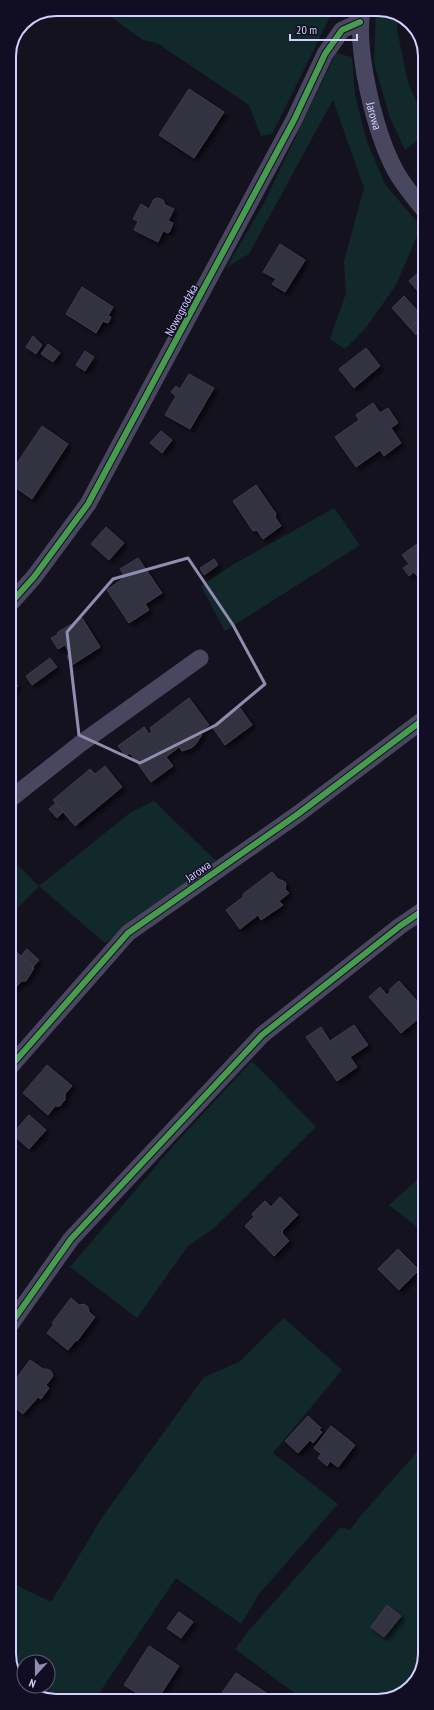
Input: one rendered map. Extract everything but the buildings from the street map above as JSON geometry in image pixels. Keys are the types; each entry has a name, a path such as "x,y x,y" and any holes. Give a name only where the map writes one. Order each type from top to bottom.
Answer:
{"street":[{"name":"Jarowa","path":"361,16 360,43 378,128 387,154 396,172 418,202"},
{"name":"Nowogrodzka","path":"16,597 34,577 88,504 294,120 325,54 342,30 361,16"},
{"path":"16,794 80,744 200,658"},
{"name":"Jarowa","path":"16,1060 128,933 298,814 418,724"},
{"path":"16,1317 71,1239 262,1035 400,926 418,914"}],"highlighted area":[{"path":"188,558 233,625 265,684 216,725 140,763 79,735 67,632 113,579"}],"green space":[{"path":"110,16 331,16 272,134 261,136 249,105 157,43 143,40"},
{"path":"376,16 386,17 398,21 397,29 408,83 418,105 418,140 405,150 390,118 374,63"},
{"path":"336,53 352,57 355,95 367,142 385,184 418,223 418,234 396,285 365,329 345,349 330,339 346,293 344,261 364,188 333,100 249,254 226,268 263,205"},
{"path":"334,508 360,545 225,631 201,586 234,564"},
{"path":"154,801 216,861 105,943 39,886 131,812"},
{"path":"16,864 39,886 16,910"},
{"path":"252,1061 316,1127 213,1229 188,1246 137,1318 70,1267 172,1147"},
{"path":"418,1179 418,1228 389,1205"},
{"path":"284,1318 342,1370 273,1453 338,1504 259,1594 241,1624 176,1578 99,1694 56,1694 56,1654 16,1654 16,1585 51,1602 103,1516 204,1377 239,1362"},
{"path":"418,1451 418,1659 416,1667 413,1674 402,1686 386,1693 296,1694 235,1649 249,1630 341,1527 350,1530"}],"cycle path":[{"path":"16,597 34,577 88,504 294,120 325,54 342,30 360,22"},
{"path":"16,1060 128,933 298,814 418,724"},
{"path":"16,1317 71,1239 262,1035 400,926 418,914"}]}
